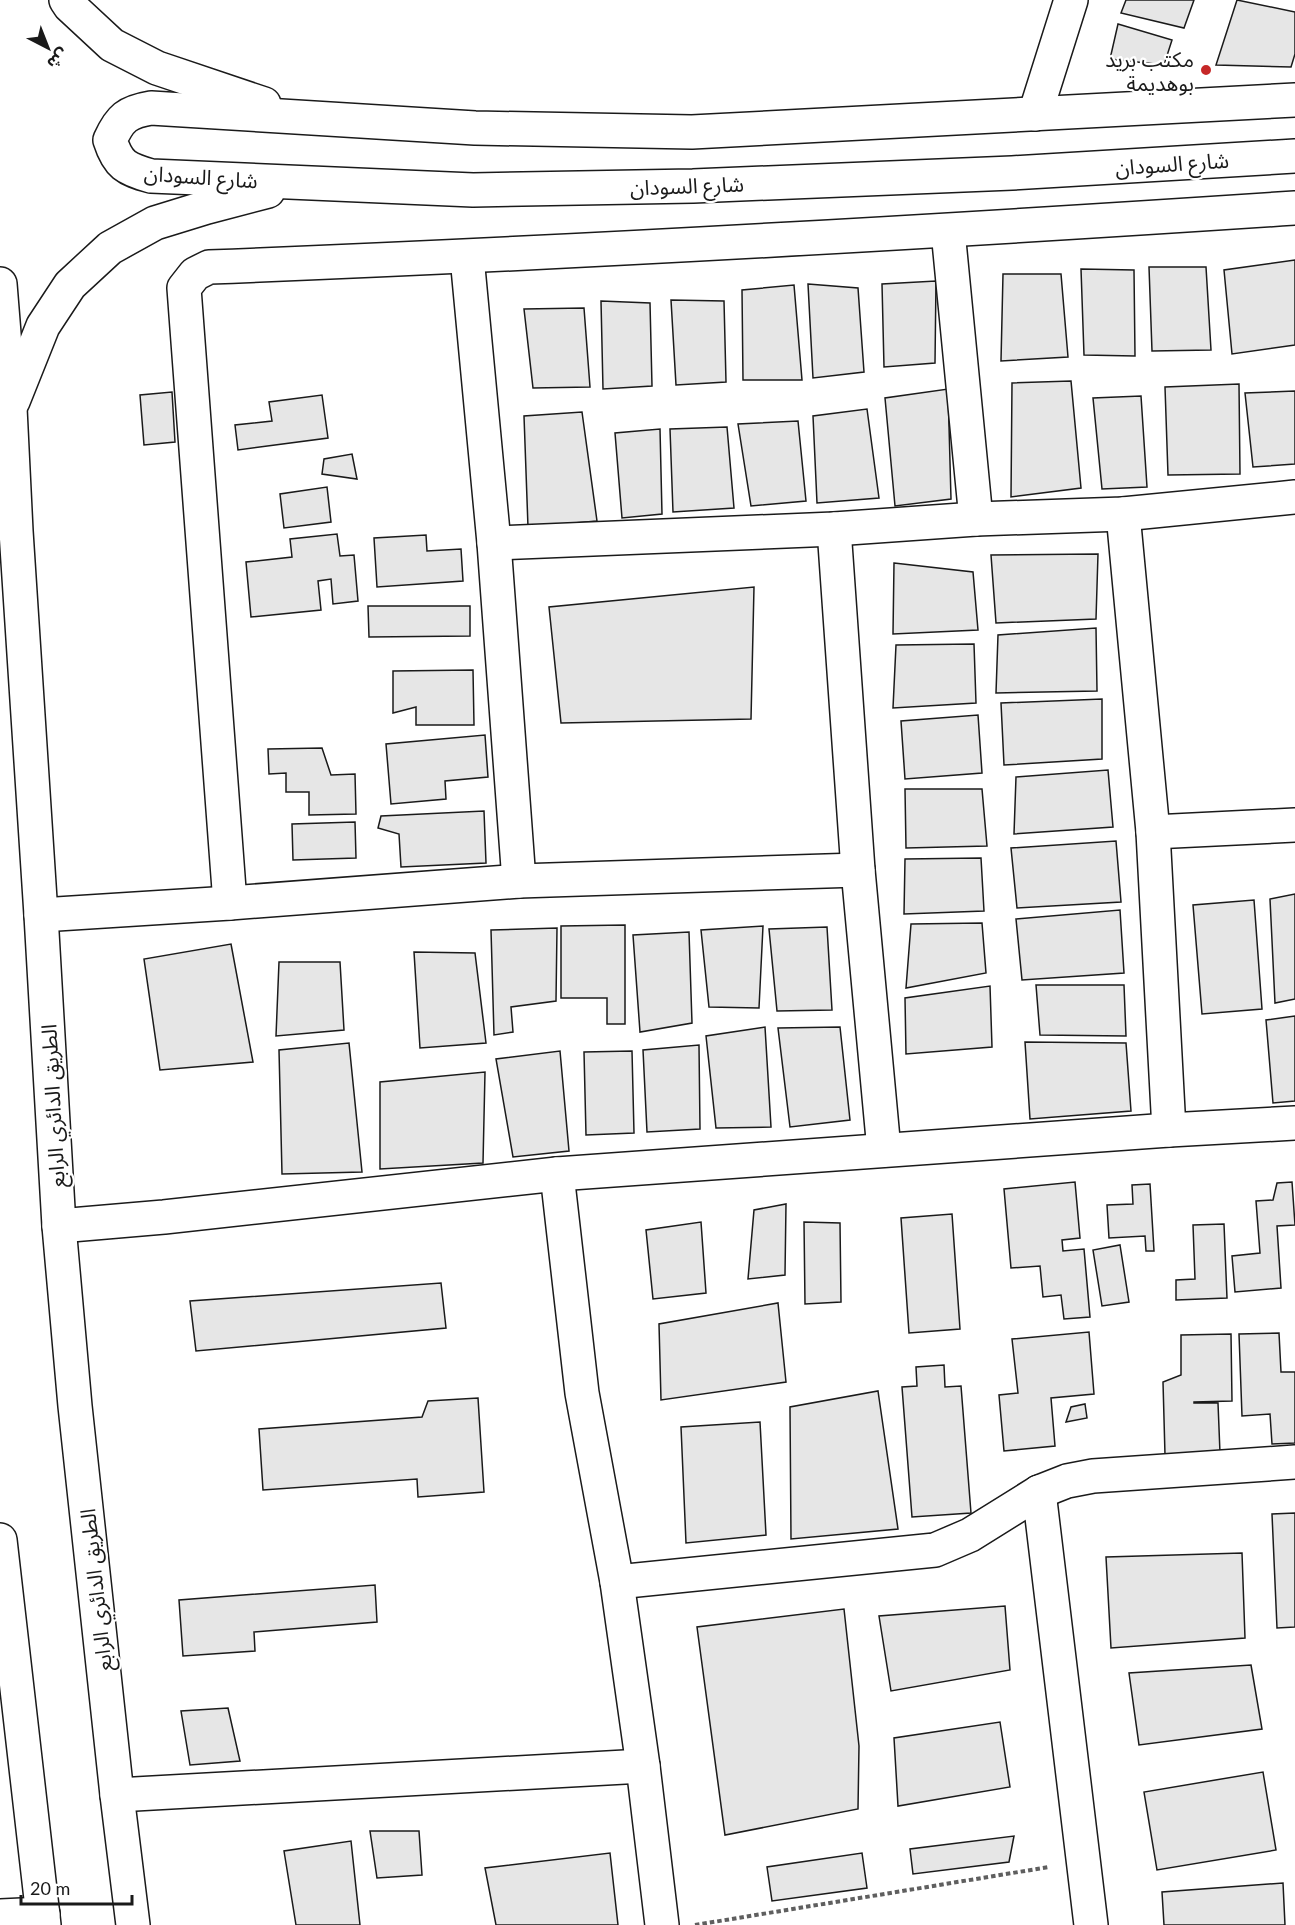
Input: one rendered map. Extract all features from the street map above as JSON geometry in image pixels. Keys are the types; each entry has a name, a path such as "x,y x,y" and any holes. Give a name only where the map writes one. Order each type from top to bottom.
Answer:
{"street":[{"path":"66,0 112,45 157,68 306,118"},
{"path":"1035,114 1071,0"},
{"name":"شارع السودان","path":"1295,100 692,132 475,128 151,108 133,112 117,123 110,140 115,157 131,170 151,176 473,190 693,186 1012,173 1295,156"},
{"path":"10,408 43,326 70,285 110,248 155,223 301,183"},
{"path":"230,903 184,288 195,274 209,267 467,257 948,231 1295,208"},
{"path":"948,231 976,519"},
{"path":"467,257 494,543 519,881"},
{"name":"الطريق الدائري الرابع","path":"0,284 42,915 59,1226 75,1406 133,1925"},
{"path":"494,543 1123,514 1295,497"},
{"path":"1123,514 1153,832 1169,1130"},
{"path":"834,529 858,870 884,1150"},
{"path":"1153,832 1295,825"},
{"path":"42,915 519,881 858,870"},
{"path":"59,1226 164,1217 557,1174 1295,1123"},
{"path":"557,1174 582,1393 617,1582 643,1766 662,1925"},
{"path":"617,1582 935,1551 970,1535 1039,1492 1067,1481 1093,1476 1295,1462"},
{"path":"1039,1492 1091,1925"},
{"path":"0,1540 43,1920 0,1916"},
{"path":"117,1795 643,1766"}],"path":[{"path":"693,1925 1083,1862"}],"building":[{"path":"1126,0 1194,0 1184,28 1121,13"},
{"path":"1237,0 1295,12 1295,54 1291,67 1216,65"},
{"path":"1118,24 1172,40 1164,65 1110,59"},
{"path":"1295,260 1295,345 1232,354 1224,270"},
{"path":"1149,267 1206,267 1211,350 1152,351"},
{"path":"1081,269 1134,270 1135,356 1084,355"},
{"path":"1003,274 1061,274 1068,357 1001,361"},
{"path":"936,281 935,363 884,367 882,284"},
{"path":"808,284 858,288 864,372 813,378"},
{"path":"794,285 802,380 743,380 742,290"},
{"path":"671,300 724,301 726,382 676,385"},
{"path":"601,301 650,303 652,386 603,389"},
{"path":"584,308 590,387 533,388 524,309"},
{"path":"1071,381 1081,488 1011,497 1012,383"},
{"path":"1239,384 1240,474 1168,475 1165,387"},
{"path":"948,389 951,499 895,506 885,398"},
{"path":"1295,391 1295,464 1253,467 1245,393"},
{"path":"172,392 175,442 144,445 140,395"},
{"path":"322,395 328,438 238,450 235,425 272,421 269,402"},
{"path":"1141,396 1147,487 1102,489 1093,398"},
{"path":"867,409 879,498 817,503 813,416"},
{"path":"582,412 597,521 528,527 524,416"},
{"path":"798,421 806,501 751,506 738,424"},
{"path":"727,427 734,508 673,512 670,429"},
{"path":"660,429 662,514 622,518 615,433"},
{"path":"352,454 357,479 322,474 324,459"},
{"path":"327,487 331,522 284,528 280,494"},
{"path":"337,534 340,556 354,555 358,601 333,604 331,579 318,581 321,610 251,617 246,562 292,557 290,539"},
{"path":"426,535 427,551 461,549 463,581 377,587 374,538"},
{"path":"1098,554 1096,619 996,623 991,555"},
{"path":"894,563 973,572 978,630 893,634"},
{"path":"754,587 751,719 561,723 549,607"},
{"path":"368,606 470,606 470,636 369,637"},
{"path":"1096,628 1097,691 996,693 998,635"},
{"path":"974,644 976,703 893,708 896,645"},
{"path":"473,670 474,725 416,725 416,707 393,713 393,671"},
{"path":"1102,699 1102,759 1004,765 1001,703"},
{"path":"978,715 982,773 905,779 901,721"},
{"path":"485,735 488,777 445,781 446,799 391,804 386,744"},
{"path":"322,748 331,775 355,774 356,814 309,815 309,792 286,792 286,773 269,774 268,749"},
{"path":"1108,770 1113,827 1014,834 1016,777"},
{"path":"905,789 982,789 987,846 906,848"},
{"path":"484,811 486,863 401,867 399,834 378,828 381,816"},
{"path":"355,822 356,858 293,860 292,824"},
{"path":"1116,841 1121,902 1017,908 1011,848"},
{"path":"981,858 984,911 904,914 905,859"},
{"path":"1295,894 1295,999 1275,1003 1270,899"},
{"path":"1254,900 1262,1009 1202,1014 1193,905"},
{"path":"1120,910 1124,973 1022,980 1016,919"},
{"path":"982,923 986,973 906,988 911,924"},
{"path":"625,925 625,1024 607,1024 607,998 561,998 561,926"},
{"path":"763,926 759,1008 709,1007 701,930"},
{"path":"827,927 832,1010 777,1011 769,929"},
{"path":"557,928 556,1001 511,1007 513,1032 494,1035 491,930"},
{"path":"689,932 692,1023 640,1032 633,935"},
{"path":"231,944 253,1062 160,1070 144,959"},
{"path":"414,952 475,953 486,1043 420,1048"},
{"path":"279,962 340,962 344,1030 276,1036"},
{"path":"1036,985 1124,985 1126,1036 1040,1035"},
{"path":"990,986 992,1047 906,1054 905,998"},
{"path":"1295,1016 1295,1101 1273,1103 1266,1020"},
{"path":"765,1027 771,1127 716,1128 706,1036"},
{"path":"840,1027 850,1120 790,1127 778,1028"},
{"path":"1025,1042 1126,1043 1131,1111 1030,1119"},
{"path":"349,1043 362,1172 282,1174 279,1050"},
{"path":"699,1045 700,1129 647,1132 643,1050"},
{"path":"560,1051 569,1151 513,1157 496,1059"},
{"path":"632,1051 634,1133 586,1135 584,1052"},
{"path":"485,1072 483,1163 380,1169 380,1082"},
{"path":"1075,1182 1080,1238 1062,1240 1063,1251 1084,1249 1090,1317 1064,1319 1061,1295 1043,1297 1040,1266 1011,1268 1004,1189"},
{"path":"1292,1182 1295,1225 1277,1226 1281,1288 1235,1292 1232,1256 1260,1253 1256,1201 1273,1200 1277,1183"},
{"path":"1150,1184 1154,1251 1146,1251 1145,1236 1109,1238 1107,1205 1133,1204 1132,1185"},
{"path":"786,1204 785,1275 748,1279 754,1210"},
{"path":"952,1214 960,1329 909,1333 901,1218"},
{"path":"701,1222 706,1293 653,1299 646,1230"},
{"path":"804,1222 840,1223 841,1302 805,1304"},
{"path":"1224,1224 1227,1298 1176,1300 1176,1280 1195,1279 1193,1225"},
{"path":"1120,1245 1129,1302 1102,1306 1093,1250"},
{"path":"441,1283 446,1328 196,1351 190,1301"},
{"path":"778,1303 786,1382 661,1400 659,1324"},
{"path":"1089,1332 1094,1394 1051,1398 1055,1446 1004,1451 999,1395 1018,1393 1012,1339"},
{"path":"1279,1333 1281,1372 1295,1372 1295,1443 1272,1444 1270,1414 1242,1416 1239,1334"},
{"path":"1231,1334 1232,1401 1194,1402 1218,1403 1220,1453 1165,1455 1163,1382 1181,1375 1181,1335"},
{"path":"944,1365 945,1387 961,1386 971,1513 912,1517 902,1387 917,1386 916,1367"},
{"path":"878,1391 898,1529 791,1539 790,1407"},
{"path":"478,1398 484,1492 418,1497 417,1479 263,1490 259,1429 422,1417 428,1401"},
{"path":"1085,1404 1087,1418 1066,1422 1071,1407"},
{"path":"760,1422 766,1535 686,1543 681,1427"},
{"path":"1295,1513 1295,1627 1277,1628 1272,1514"},
{"path":"1242,1553 1245,1638 1111,1648 1106,1557"},
{"path":"375,1585 377,1622 254,1632 255,1651 183,1656 179,1600"},
{"path":"1005,1606 1010,1670 891,1691 879,1616"},
{"path":"844,1609 859,1746 858,1809 725,1835 697,1627"},
{"path":"1251,1665 1262,1729 1139,1745 1129,1673"},
{"path":"228,1708 240,1761 190,1765 181,1711"},
{"path":"1000,1722 1010,1787 898,1806 894,1738"},
{"path":"1263,1772 1276,1850 1157,1870 1144,1792"},
{"path":"370,1831 419,1831 422,1875 377,1878"},
{"path":"1014,1836 1009,1862 913,1874 910,1849"},
{"path":"351,1841 360,1925 296,1925 284,1851"},
{"path":"610,1853 618,1925 496,1925 485,1868"},
{"path":"862,1853 867,1888 772,1901 767,1867"},
{"path":"1283,1883 1285,1925 1164,1925 1162,1892"}],"place":[{"name":"مكتب بريد بوهديمة","path":"1206,70"}]}
